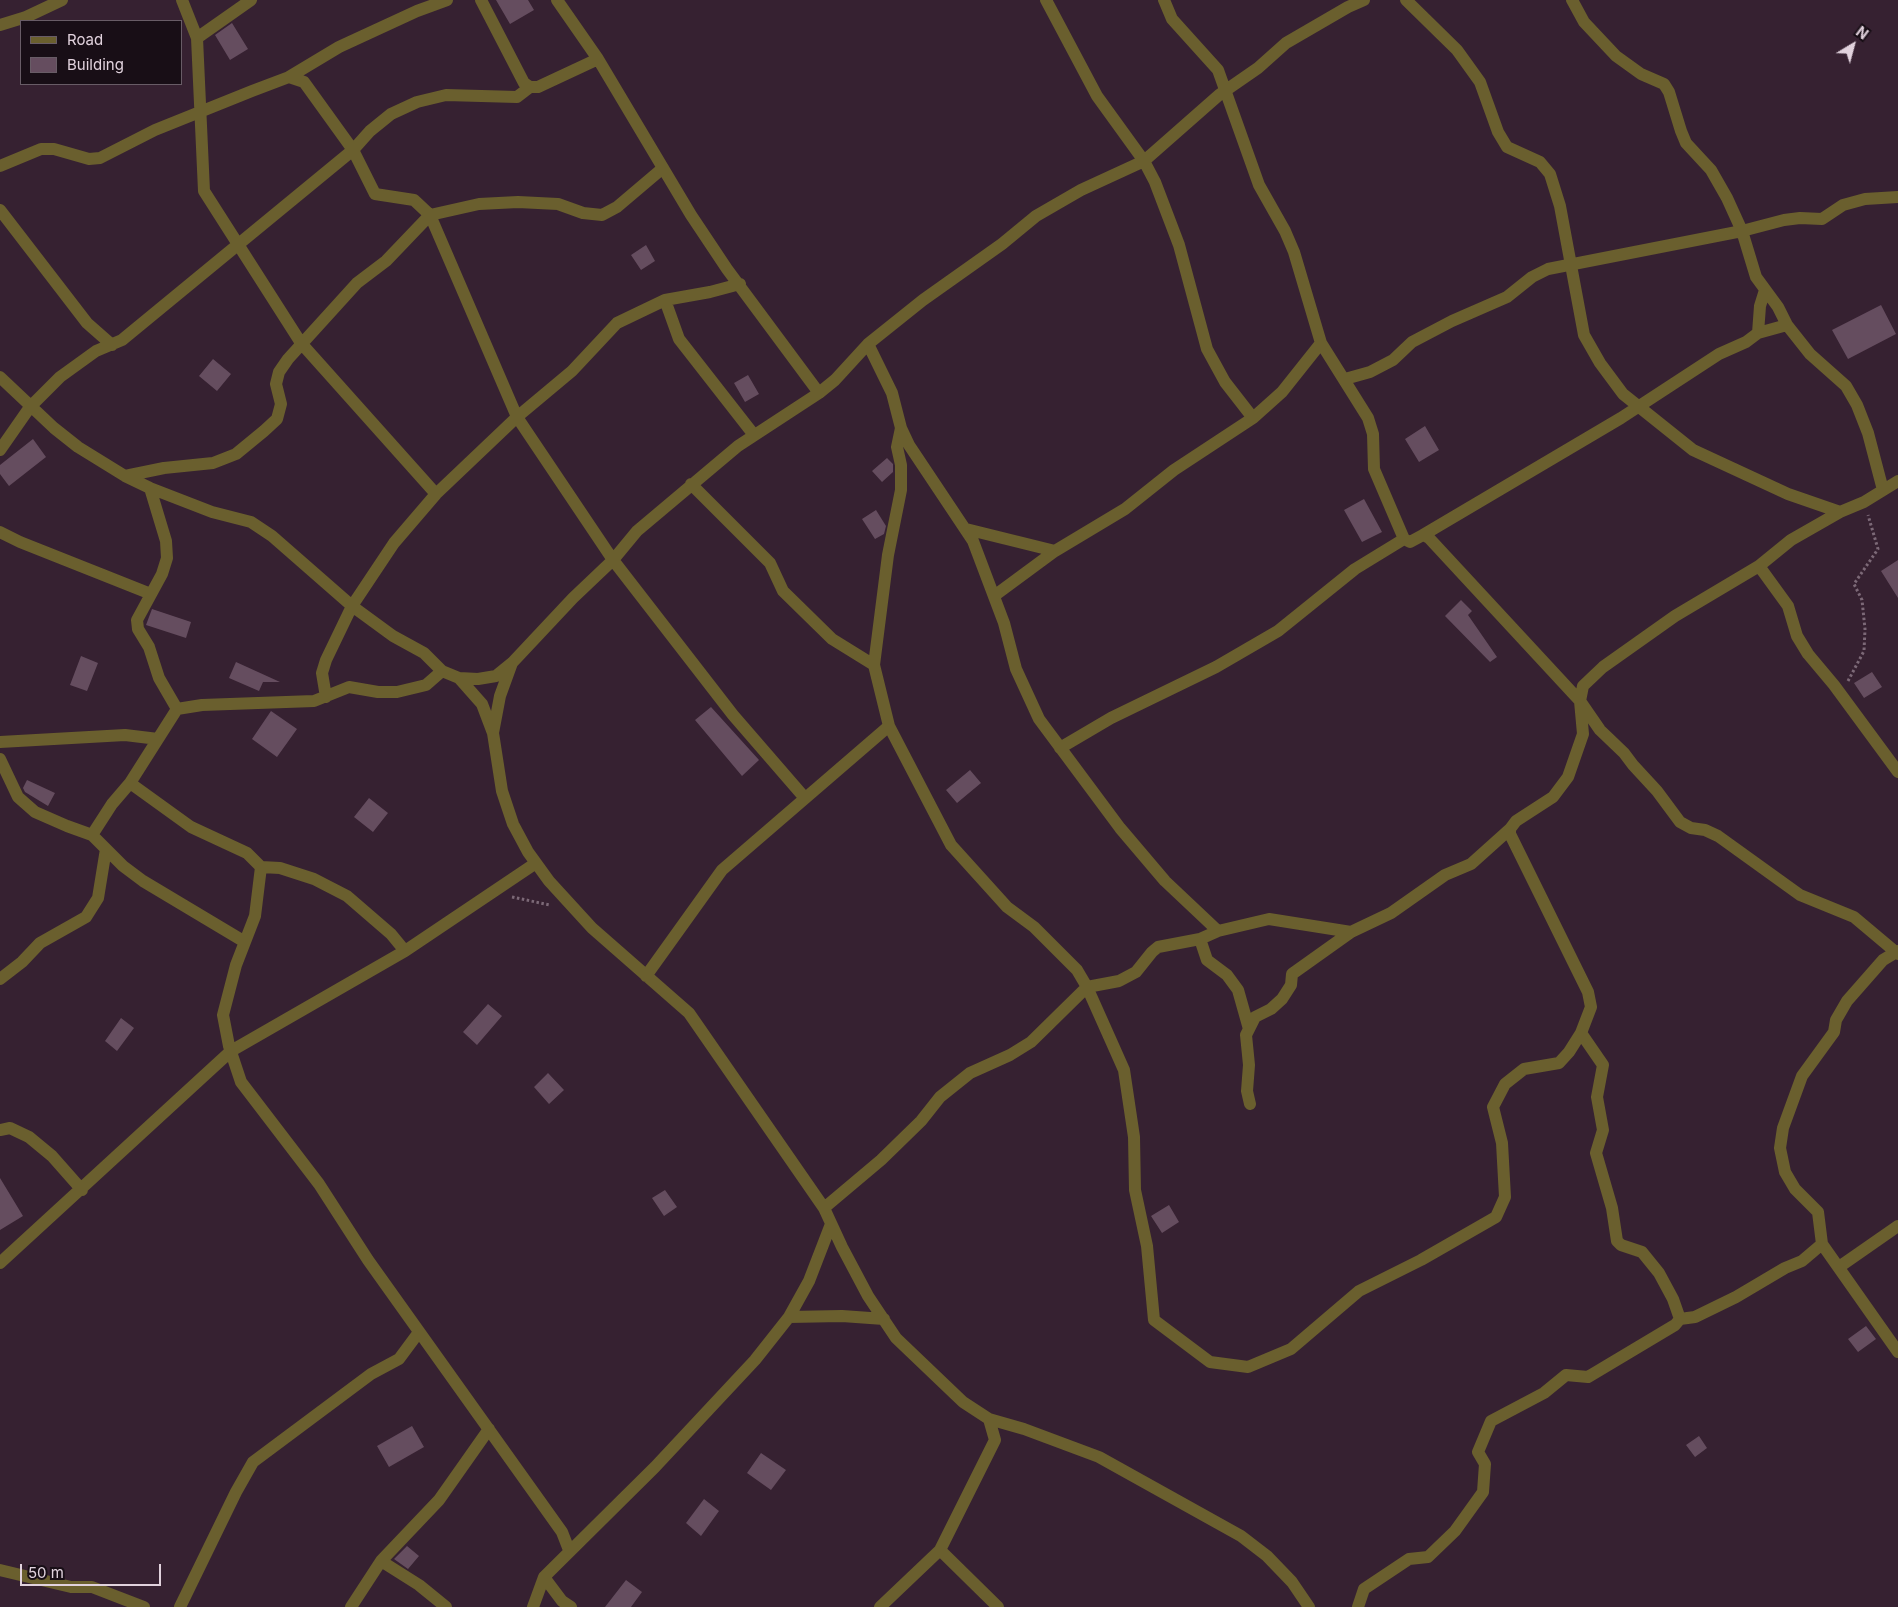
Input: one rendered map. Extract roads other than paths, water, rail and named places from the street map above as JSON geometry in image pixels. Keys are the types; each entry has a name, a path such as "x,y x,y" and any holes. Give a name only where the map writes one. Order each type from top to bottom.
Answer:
{"street":[{"path":"0,26 26,17 62,0"},
{"path":"182,0 197,38 202,112 204,191 301,343 436,494"},
{"path":"197,38 251,0"},
{"path":"0,166 41,149 54,149 89,159 100,158 155,130 289,77 339,47 417,11 447,0"},
{"path":"481,0 524,83 530,87"},
{"path":"557,0 598,59 696,223 819,393"},
{"path":"1046,0 1096,96 1144,161 1165,205 1179,245 1207,348 1225,382 1253,418"},
{"path":"1164,0 1172,19 1218,70 1259,185 1285,231 1294,252 1320,343 1345,379 1368,418 1374,434 1374,469 1404,539 1410,542 1423,535 1637,408 1718,354 1746,342 1758,333 1787,325"},
{"path":"0,377 30,407 78,447 125,476 150,488 212,512 251,522 292,552 352,606 393,636 424,653 442,672 459,678 478,679 496,676 613,560 637,530 691,484 754,435 819,393 835,380 868,344 923,300 1002,244 1036,216 1081,190 1144,161 1226,90 1286,43 1346,4 1364,0"},
{"path":"1406,0 1457,50 1480,82 1498,132 1507,147 1540,162 1550,174 1560,206 1584,335 1622,394 1637,408 1693,450 1788,494 1840,512"},
{"path":"1572,0 1584,22 1616,56 1641,74 1664,84 1669,92 1686,143 1711,170 1742,231 1746,251 1756,277 1778,307 1787,325 1810,354 1846,386 1858,405 1868,433 1883,490"},
{"path":"0,450 30,407 60,377 96,351 122,340 353,150 391,114 417,102 446,95 517,97 530,87 547,83 598,59"},
{"path":"289,77 304,82 353,150 376,194 414,200 430,215 517,417 613,560 733,715 804,797"},
{"path":"125,476 164,468 213,463 236,454 277,419 281,404 276,384 279,372 301,343 357,283 386,261 430,215 479,204 518,202 558,204 583,213 602,215 617,207 663,168"},
{"path":"1345,379 1370,372 1393,360 1412,342 1452,321 1507,297 1532,277 1548,269 1742,231 1792,219 1822,219 1843,205 1865,199 1898,197"},
{"path":"0,210 87,322 112,345"},
{"path":"326,697 322,674 326,660 352,606 394,543 436,494 517,417 572,371 617,323 665,300 710,292 740,284"},
{"path":"1758,333 1760,306 1765,290"},
{"path":"665,300 679,339 754,435"},
{"path":"994,596 1055,551 1124,509 1174,470 1253,418 1282,392 1320,343"},
{"path":"868,344 892,393 901,428 929,477 973,541 994,596 1016,670 1039,719 1120,828 1166,881 1218,931"},
{"path":"901,428 897,447 901,466 901,490 888,555 874,665 889,726 951,845 1007,908 1034,927 1077,970 1087,986 1124,1070 1134,1136 1135,1190 1147,1246 1154,1320 1210,1362 1248,1367 1290,1349 1323,1319 1359,1292 1496,1217 1505,1197 1502,1144 1493,1107 1505,1084 1524,1069 1559,1062 1569,1052 1581,1033 1591,1007 1588,992 1512,839 1510,828"},
{"path":"1250,1104 1245,1046 1249,1029 1255,1017 1271,1009 1282,999 1291,985 1292,974 1350,932 1391,913 1445,875 1471,864 1516,821 1552,797 1568,777 1583,734 1580,701 1583,686 1603,667 1692,604 1759,566 1791,540 1840,512 1864,502 1898,481"},
{"path":"691,484 750,546 770,563 783,591 832,639 874,665"},
{"path":"150,488 166,542 167,558 162,574 137,620 138,629 149,647 159,678 176,709"},
{"path":"966,529 1055,551"},
{"path":"0,532 20,542 151,594"},
{"path":"1423,535 1429,538 1580,701 1600,730 1624,753 1657,790 1680,822 1691,828 1704,830 1718,836 1800,895 1854,917 1897,952 1883,960 1847,1001 1836,1020 1834,1032 1802,1076 1783,1128 1780,1148 1784,1172 1795,1189 1818,1212 1822,1244 1898,1352"},
{"path":"1060,748 1111,718 1216,667 1278,631 1355,569 1404,539"},
{"path":"1759,566 1788,606 1797,636 1808,654 1834,685 1898,772"},
{"path":"494,733 500,696 512,662"},
{"path":"176,709 202,705 314,701 349,687 378,692 397,692 426,685 442,672"},
{"path":"459,678 482,704 494,733 502,791 513,824 536,863 592,928 689,1013 824,1208 864,1288 896,1338 963,1402 989,1419 1024,1429 1099,1457 1241,1536 1266,1556 1292,1582 1309,1607"},
{"path":"92,835 112,804 130,783 176,709"},
{"path":"646,976 722,870 804,797 889,726"},
{"path":"0,742 125,735 158,739"},
{"path":"0,759 18,797 35,812 92,835 143,881 245,942"},
{"path":"130,783 191,827 246,852 261,867 280,868 314,879 347,896 391,934 405,951"},
{"path":"0,979 22,962 40,942 86,917 98,898 106,849"},
{"path":"0,1263 82,1190 231,1051 405,951 536,863"},
{"path":"261,867 255,916 236,965 224,1015 231,1051 241,1082 320,1184 368,1260 562,1532 569,1550"},
{"path":"824,1208 881,1160 921,1121 940,1097 970,1073 1010,1055 1031,1042 1087,986 1119,981 1136,972 1158,947 1200,938 1218,931 1269,919 1350,932"},
{"path":"1200,938 1207,960 1227,975 1238,990 1249,1029"},
{"path":"1581,1033 1603,1065 1598,1097 1603,1130 1596,1153 1612,1208 1617,1241 1622,1245 1642,1252 1659,1273 1673,1300 1680,1319"},
{"path":"0,1130 10,1128 29,1137 52,1156 82,1190"},
{"path":"532,1607 544,1577 569,1550 662,1460 755,1360 789,1317 809,1281 831,1224"},
{"path":"1839,1267 1898,1226"},
{"path":"1358,1607 1364,1589 1409,1559 1428,1557 1455,1531 1466,1516 1483,1492 1485,1464 1478,1452 1491,1421 1544,1393 1566,1375 1588,1377 1680,1319 1695,1317 1736,1297 1785,1268 1802,1261 1822,1244"},
{"path":"789,1317 842,1316 884,1319"},
{"path":"180,1607 236,1492 253,1462 372,1374 399,1359 420,1332"},
{"path":"880,1607 940,1550 995,1440 989,1419"},
{"path":"351,1607 381,1561 439,1500 489,1429"},
{"path":"940,1550 998,1607"},
{"path":"381,1561 419,1586 446,1607"},
{"path":"0,1570 71,1587 92,1587 144,1607"},
{"path":"544,1577 562,1601 571,1607"}]}
